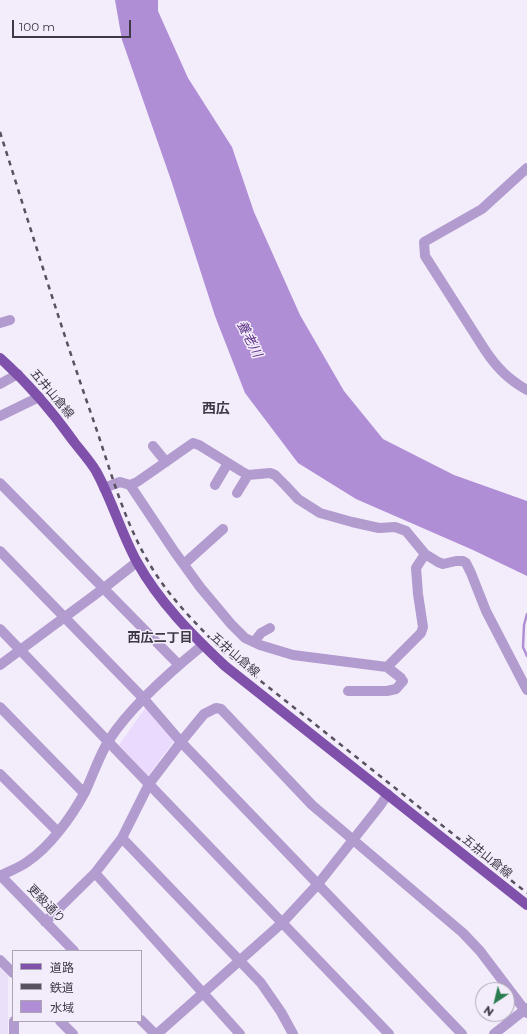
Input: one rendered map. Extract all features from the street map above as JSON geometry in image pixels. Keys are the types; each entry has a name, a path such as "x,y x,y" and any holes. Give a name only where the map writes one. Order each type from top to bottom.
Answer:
{"main road":[{"name":"五井山倉線","path":"0,358 18,374 39,397 96,470 137,562 171,611 203,645 225,666 527,905"}],"street":[{"path":"527,168 482,210 424,242 425,256 495,365 503,373 527,390"},
{"path":"0,323 10,320"},
{"path":"0,384 18,374"},
{"path":"0,416 39,397"},
{"path":"130,485 137,482 193,443 203,447 248,474 270,473 275,475 298,499 320,513 372,527 395,527 406,531 425,554 443,564 456,561 463,561 466,564 472,573 486,611 527,690"},
{"path":"153,446 166,462"},
{"path":"215,485 228,463"},
{"path":"237,493 248,474"},
{"path":"104,488 120,482 130,485 184,564 231,624 245,638 276,651 293,656 387,667 402,679 396,688 387,691 348,691"},
{"path":"0,483 179,665"},
{"path":"184,564 223,529"},
{"path":"0,551 144,699 180,742 462,1034"},
{"path":"387,667 421,633 423,627 416,568 425,554"},
{"path":"0,665 137,562"},
{"path":"254,642 261,633 270,628"},
{"path":"0,629 389,1034"},
{"path":"0,875 27,863 46,846 71,816 84,793 109,741 125,718 179,665 203,645"},
{"path":"0,707 84,793"},
{"path":"45,922 95,873 122,838 149,784 180,742 204,714 216,708 221,709 312,806 463,933 480,951 526,1010 494,1034"},
{"path":"0,774 58,832"},
{"path":"142,1021 156,1034 282,923 318,884 353,841 388,794"},
{"path":"122,838 261,983 282,1012 293,1034"},
{"path":"95,873 240,1034"},
{"name":"更級通り","path":"0,875 73,950"},
{"path":"0,960 12,972"},
{"path":"14,1022 14,1034"},
{"path":"61,1022 73,1034"}],"shaded area":[{"path":"146,707 176,738 148,776 119,745"},
{"path":"0,968 8,976 8,1034 0,1034"}],"water":[{"name":"養老川","path":"115,0 158,0 158,11 188,78 232,147 254,212 300,315 344,391 383,439 454,475 527,501 527,576 473,550 356,499 298,463 245,393 215,316 171,180 122,40"}],"waterway":[{"path":"527,614 524,625 523,647 527,656"}],"railway":[{"path":"0,132 58,316 125,513 140,547 165,587 183,609 223,651 527,893"}],"district":[{"name":"西広","path":"216,409"},
{"name":"西広二丁目","path":"160,638"}]}
